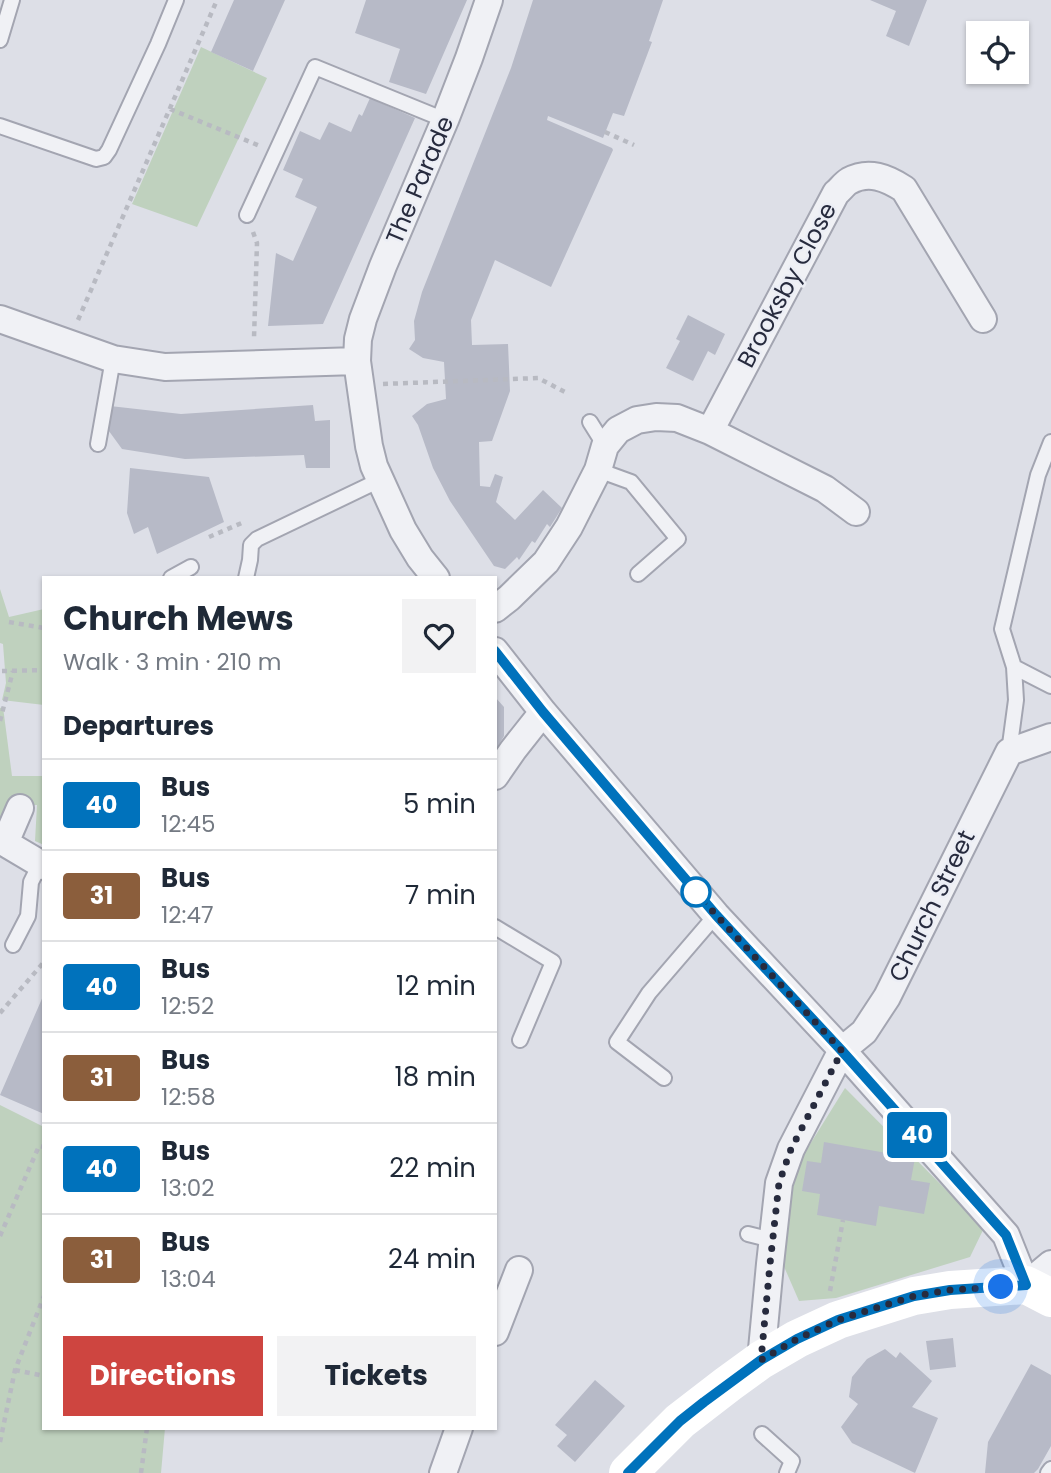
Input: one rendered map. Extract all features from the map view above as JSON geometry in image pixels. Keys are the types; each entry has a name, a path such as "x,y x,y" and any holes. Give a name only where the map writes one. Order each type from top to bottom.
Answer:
{"main road":[{"path":"628,1473 680,1421 761,1360 838,1320 914,1296 1043,1282"}],"street":[{"name":"The Parade","path":"434,576 403,530 380,481 369,446 359,373 358,339 383,266 445,120 489,0"},
{"name":"Brooksby Close","path":"710,431 836,193 849,181 866,176 887,178 904,189 983,319"},
{"path":"0,319 113,359 165,367 253,365 359,373"},
{"path":"497,607 546,562 569,527 601,458 618,430 637,420 677,418 710,431 825,489 856,512"},
{"path":"497,654 543,712 716,915 1006,1235 1043,1282"},
{"path":"497,773 543,712"},
{"path":"1009,752 1051,737"},
{"name":"Church Street","path":"761,1360 760,1237 791,1149 842,1051 864,1032 887,997 1009,752"},
{"path":"20,808 2,842 42,865"},
{"path":"497,1327 519,1270"},
{"path":"443,1473 458,1430"}],"lane":[{"path":"0,40 12,0"},
{"path":"0,126 96,159 104,157 176,0"},
{"path":"247,215 315,67 445,120"},
{"path":"98,444 113,359"},
{"path":"590,422 601,458 631,482 678,539 638,574"},
{"name":"Church Street","path":"1009,752 1016,700 1014,667 1002,629 1038,475 1051,442"},
{"path":"246,576 251,545 257,539 380,481"},
{"path":"175,576 191,567"},
{"path":"1014,667 1051,686"},
{"path":"13,945 28,916 31,882 42,865"},
{"path":"664,1078 617,1042 649,993 716,915"},
{"path":"497,928 553,962 520,1040"},
{"path":"762,1434 792,1461 787,1473"}],"path":[{"path":"68,344 217,0"},
{"path":"170,110 275,152"},
{"path":"605,132 634,145"},
{"path":"247,215 257,243 253,365"},
{"path":"359,373 538,378 565,392"},
{"path":"9,622 42,628"},
{"path":"2,671 42,670"},
{"path":"0,721 13,671"},
{"path":"0,1013 42,964"},
{"path":"0,1236 42,1146"},
{"path":"838,1320 829,1300 843,1220"},
{"path":"0,1442 15,1370 42,1301"},
{"path":"15,1370 42,1376"},
{"path":"141,1473 147,1430"}],"green space":[{"path":"201,47 267,78 197,227 132,204"},
{"path":"0,589 9,617 42,609 42,705 2,700 6,683 3,644 0,643"},
{"path":"3,707 12,776 42,776 42,844 35,841 37,805 14,806 0,817 0,708"},
{"path":"845,1088 984,1228 970,1257 836,1298 799,1301 782,1262 794,1170"},
{"path":"0,1105 42,1126 42,1430 165,1430 161,1473 0,1473"}],"building":[{"path":"234,0 285,0 253,71 211,52"},
{"path":"366,0 467,0 426,94 389,82 400,49 355,33"},
{"path":"533,0 663,0 649,41 652,42 624,116 613,113 603,138 548,116 547,120 613,150 551,287 495,260 471,320 472,345 508,344 510,391 492,441 479,442 480,486 490,487 495,474 503,477 496,502 515,520 543,490 562,508 550,527 547,524 535,543 532,541 519,560 517,557 505,569 494,566 450,501 412,416 427,404 446,399 444,362 423,358 409,349 415,340 414,321 422,292 511,68"},
{"path":"870,0 927,0 909,46 886,36 896,11"},
{"path":"370,98 415,118 323,324 268,326 276,253 293,261 317,207 295,197 303,179 283,170 300,131 320,140 329,122 351,132"},
{"path":"688,315 725,334 715,355 708,351 693,381 666,368 680,341 676,339"},
{"path":"313,405 315,421 330,420 330,468 306,468 304,455 185,459 122,449 106,427 110,406 181,414"},
{"path":"130,468 209,477 224,522 157,554 148,527 134,534 127,513"},
{"path":"497,699 504,707 504,736 497,748"},
{"path":"42,999 42,1113 0,1095"},
{"path":"824,1142 915,1158 911,1180 930,1183 924,1214 879,1206 876,1226 817,1215 820,1194 802,1191 807,1161 821,1163"},
{"path":"953,1338 956,1367 930,1370 926,1341"},
{"path":"885,1349 896,1358 900,1352 932,1381 912,1407 938,1418 915,1473 852,1443 841,1427 858,1404 849,1397 852,1377 867,1359"},
{"path":"1031,1364 1051,1375 1051,1446 1034,1473 985,1473 988,1442"},
{"path":"595,1380 625,1406 575,1462 557,1446 567,1435 555,1425"}],"bus line":[{"name":"40","path":"497,654 543,712 716,915 1006,1235 1026,1285 950,1290 914,1296 838,1320 797,1339 761,1360 680,1421 628,1473"}],"route":[{"path":"696,892 842,1051 791,1149 779,1183 761,1360 838,1320 914,1296 950,1290 1001,1287"}]}
